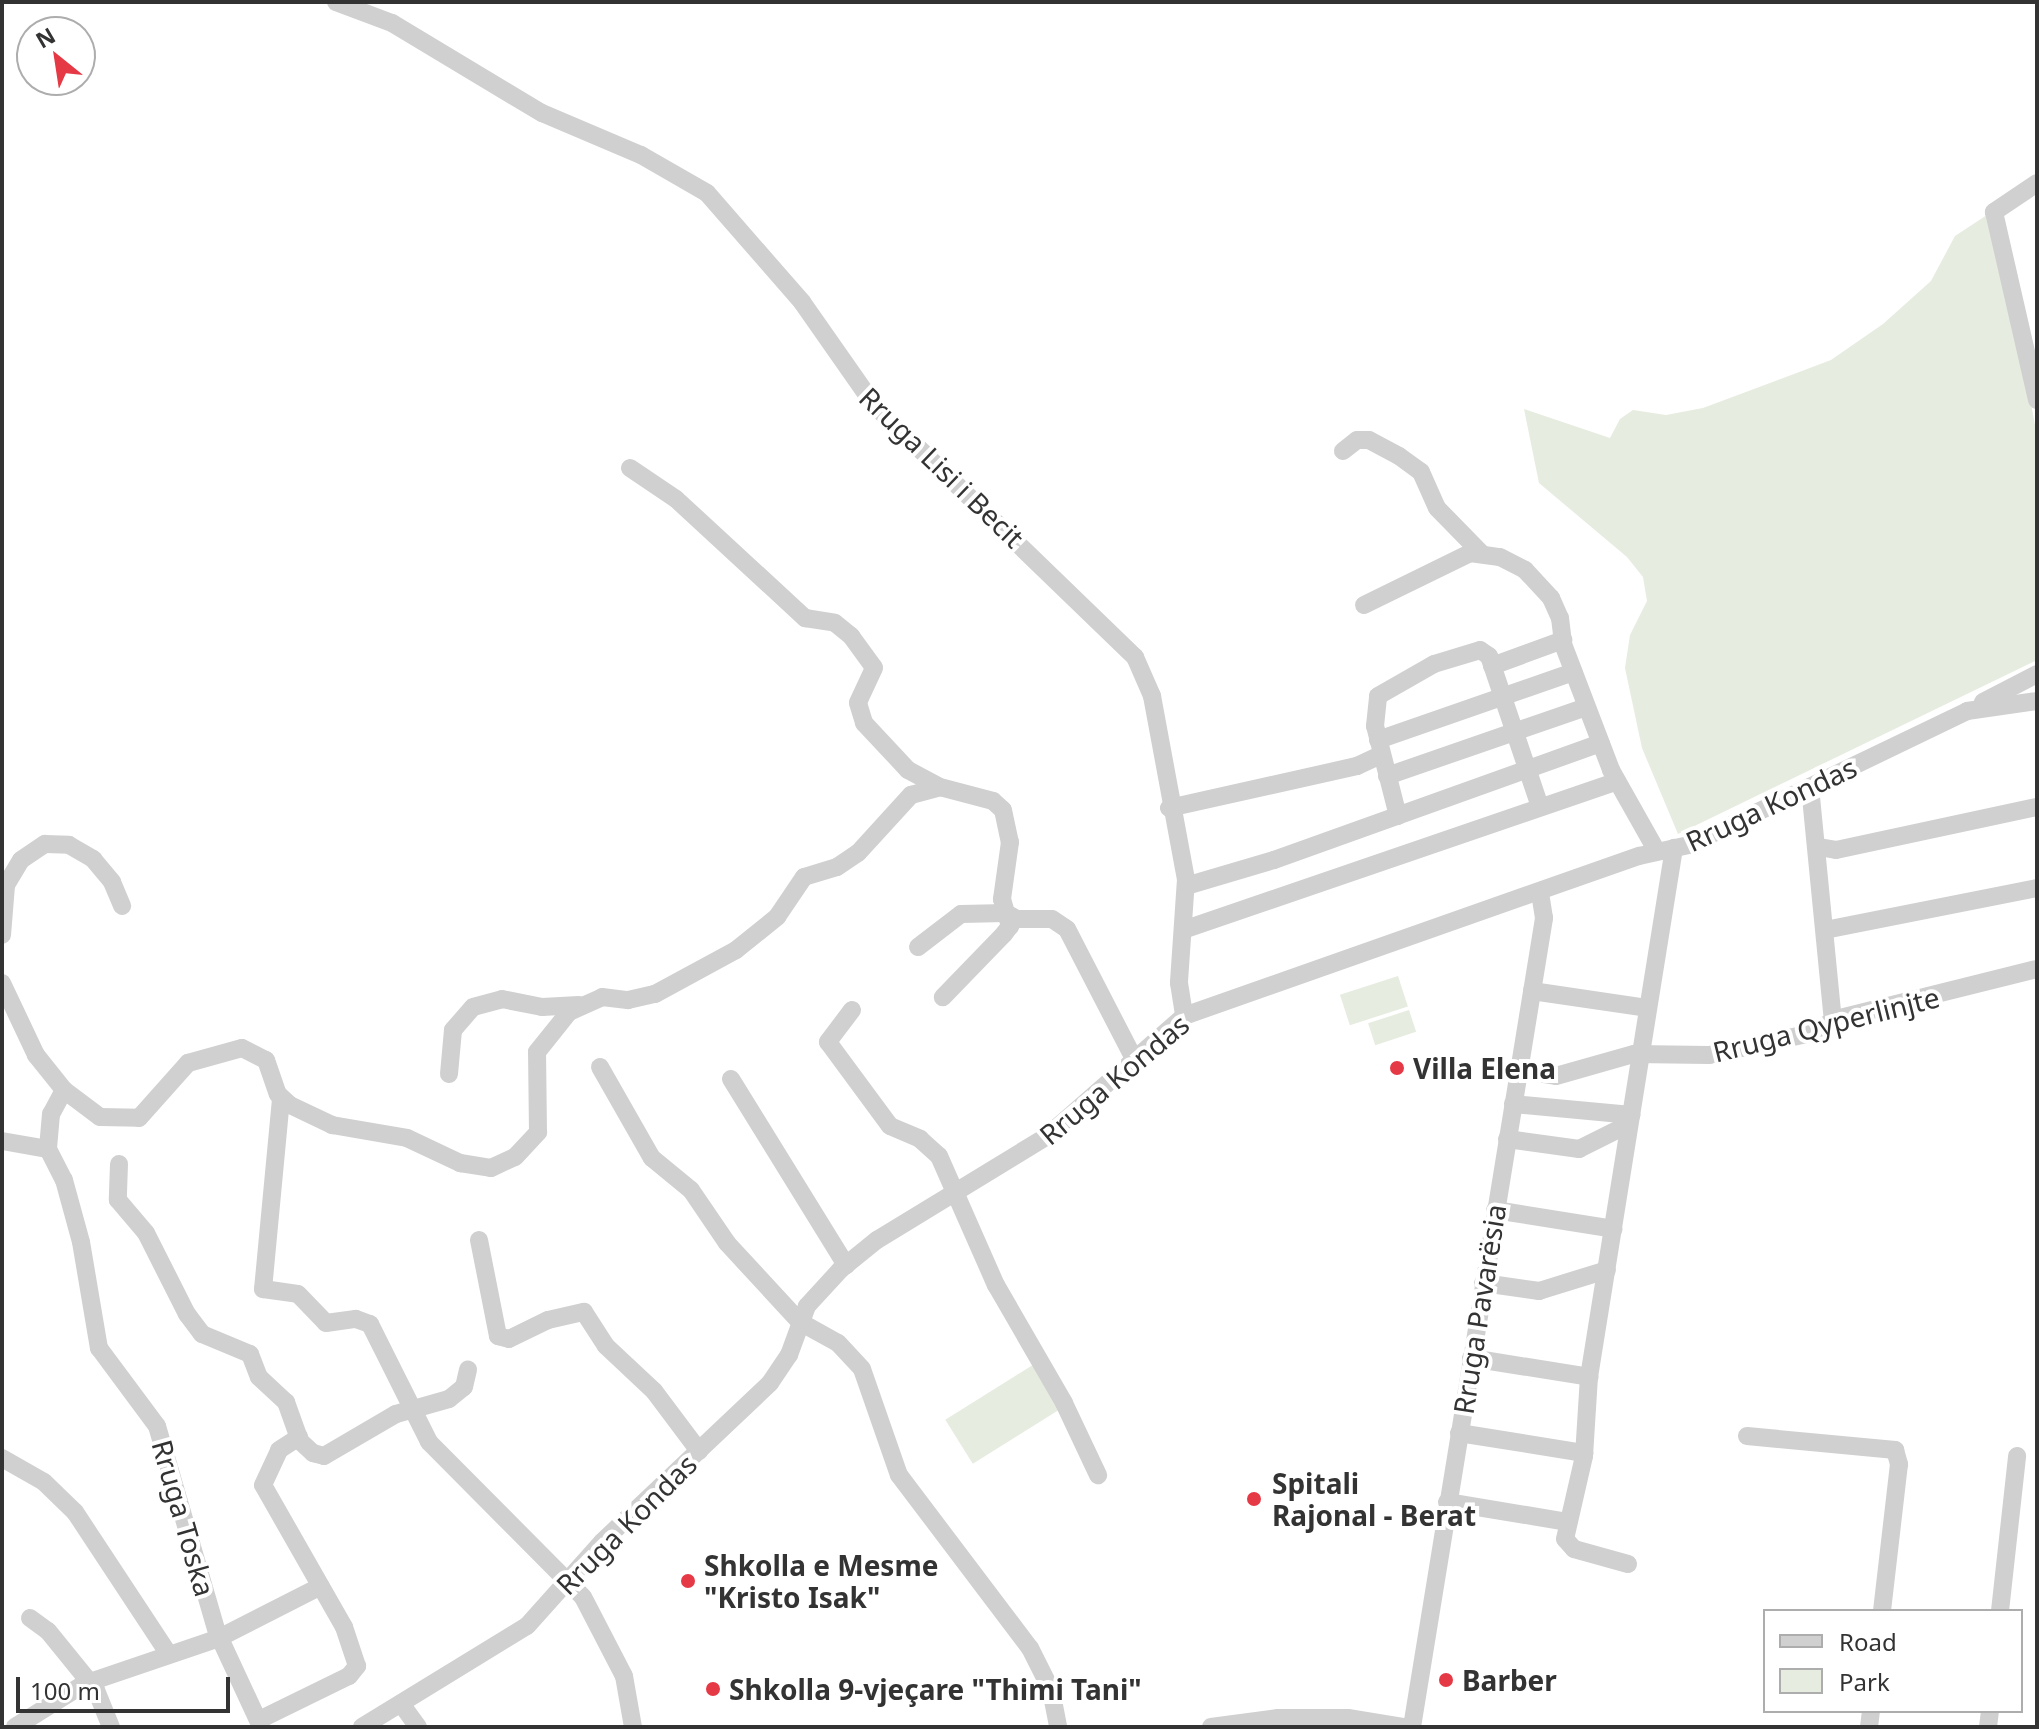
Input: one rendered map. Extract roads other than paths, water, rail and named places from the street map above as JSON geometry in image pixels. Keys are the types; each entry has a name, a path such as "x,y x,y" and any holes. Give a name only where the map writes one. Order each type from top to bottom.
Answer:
{"street":[{"name":"Rruga Lisi i Becit","path":"336,2 392,23 542,113 641,155 720,205 802,302 874,405 1135,657 1152,696 1169,808 1186,886 1179,983 1184,1016"},
{"path":"2037,183 1994,212 2037,400"},
{"path":"1343,451 1357,440 1369,440 1421,472 1437,508 1481,553"},
{"path":"630,468 676,499 805,618 835,623 851,636 874,668 858,703 864,723 908,770 940,787 993,801 1003,810 1010,842 1002,899 1010,926 943,997"},
{"path":"1364,605 1461,555 1481,553 1511,561 1538,584 1560,618 1573,672 1617,781 1665,849 1647,1008 1589,1377 1584,1453 1565,1539 1570,1548 1628,1564"},
{"path":"1492,666 1563,640"},
{"path":"1398,816 1379,747 1374,705 1386,689 1434,664 1480,650 1492,666 1540,807"},
{"path":"1169,808 1357,766 1379,747 1573,672"},
{"path":"1967,711 2037,674"},
{"name":"Rruga Kondas","path":"362,1727 516,1636 567,1581 780,1371 814,1297 846,1265 1046,1137 1184,1016 1665,849 1810,787 1967,711 2037,701"},
{"path":"1387,776 1586,707"},
{"path":"1186,886 1398,816 1601,743"},
{"path":"1183,930 1617,781"},
{"path":"449,1074 453,1030 473,1007 502,999 542,1007 579,1005 602,997 628,1000 655,994 736,950 777,917 798,882 858,853 911,795 940,787"},
{"path":"1810,787 1819,847 1833,1021"},
{"path":"1819,847 1836,850 2037,807"},
{"path":"2,935 6,885 21,860 45,844 69,845 93,859 112,882 122,906"},
{"path":"1825,930 2037,888"},
{"name":"Rruga Pavarësia","path":"1412,1727 1545,911 1540,892"},
{"path":"918,947 961,914 1006,913 1017,919 1052,919 1067,929 1134,1059"},
{"name":"Rruga Qyperlinjte","path":"1519,1070 1556,1076 1640,1053 1709,1055 1807,1034 1833,1021 2037,969"},
{"path":"2,983 27,1042 64,1090 100,1117 139,1118 188,1063 242,1048 266,1060 281,1099 263,1289 298,1294 326,1323 365,1320 429,1442 583,1597 624,1676 633,1727"},
{"path":"1532,991 1647,1008"},
{"path":"281,1099 332,1125 407,1138 471,1167 500,1166 538,1132 537,1052 579,1005"},
{"path":"852,1010 828,1042 890,1126 920,1139 939,1156 952,1195 1098,1475"},
{"path":"600,1067 652,1158 691,1190 727,1243 800,1322 838,1343 862,1369 899,1475 1030,1648 1051,1690 1058,1727"},
{"path":"731,1079 846,1265"},
{"path":"2,1141 48,1149 51,1114 64,1090"},
{"path":"1513,1104 1630,1119"},
{"path":"1507,1139 1579,1149 1630,1119"},
{"name":"Rruga Toska","path":"48,1149 64,1180 81,1242 99,1348 160,1434 219,1638 260,1724"},
{"path":"119,1164 118,1200 146,1233 187,1314 202,1334 250,1354 259,1377 286,1402 305,1447 324,1456 386,1419 458,1393 468,1369"},
{"path":"1495,1210 1613,1229"},
{"path":"479,1240 498,1336 509,1339 548,1320 584,1312 606,1346 654,1391 699,1451"},
{"path":"1483,1283 1539,1291 1607,1270"},
{"path":"1471,1358 1589,1377"},
{"path":"1459,1433 1584,1453"},
{"path":"1747,1436 1895,1450 1899,1464 1882,1609"},
{"path":"260,1724 349,1676 357,1666 352,1643 263,1485 279,1450 299,1437"},
{"path":"2000,1609 2017,1456"},
{"path":"2,1458 44,1482 75,1512 168,1653"},
{"path":"1447,1502 1568,1522"},
{"path":"2,1721 14,1727 89,1682 219,1638 321,1586"},
{"path":"30,1618 89,1682 111,1727"},
{"path":"402,1705 418,1727"},
{"path":"1211,1727 1278,1718 1348,1718 1404,1727"}],"place":[{"name":"Villa Elena","path":"1397,1068"},
{"name":"Spitali Rajonal - Berat","path":"1254,1499"},
{"name":"Shkolla e Mesme \"Kristo Isak\"","path":"688,1581"},
{"name":"Barber","path":"1446,1680"},
{"name":"Shkolla 9-vjeçare \"Thimi Tani\"","path":"713,1689"}]}
